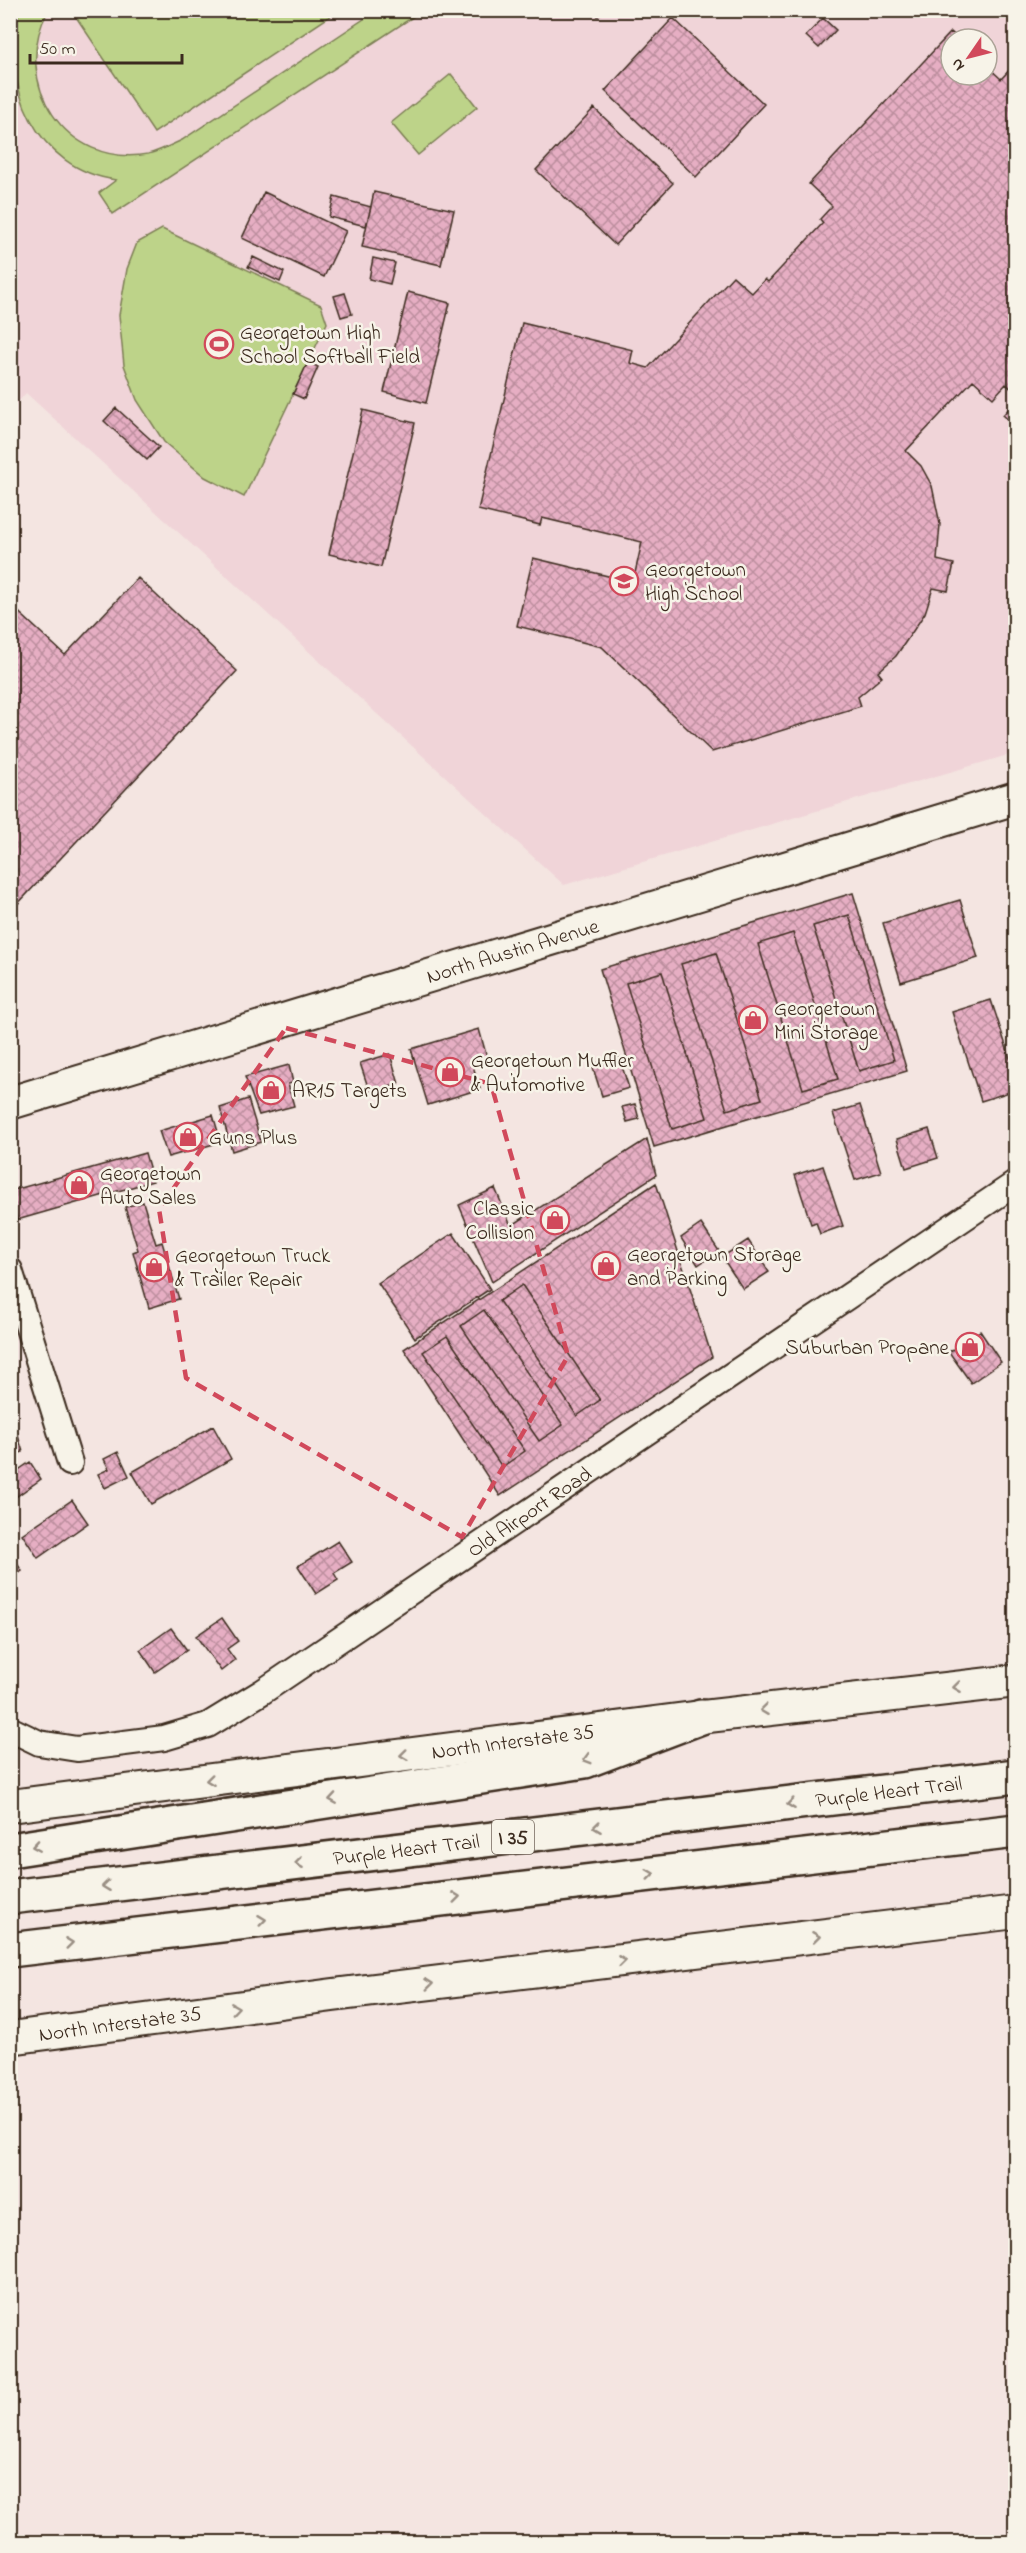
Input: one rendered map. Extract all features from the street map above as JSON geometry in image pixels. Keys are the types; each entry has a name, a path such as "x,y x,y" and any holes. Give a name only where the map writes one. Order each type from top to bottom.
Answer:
{"highway":[{"path":"10,1850 585,1761 701,1717"},
{"name":"Purple Heart Trail","path":"10,1897 1016,1776"},
{"path":"10,1950 1016,1831"}],"main road":[{"name":"North Austin Avenue","path":"10,1103 1016,798"},
{"name":"North Interstate 35","path":"10,1806 701,1717 1016,1681"},
{"name":"North Interstate 35","path":"14,2043 333,1995 1016,1912"}],"street":[{"name":"Old Airport Road","path":"10,1729 39,1743 77,1749 164,1738 208,1725 272,1685 1016,1183"},
{"path":"10,1270 70,1463"}],"highlighted area":[{"path":"286,1028 491,1084 568,1356 462,1537 186,1378 159,1209"}],"shaded area":[{"name":"Georgetown High School","path":"11,11 1015,11 1015,753 564,885 26,393 11,410"}],"green space":[{"path":"19,11 48,11 38,38 36,65 41,91 53,114 70,134 92,148 118,155 148,154 182,140 376,11 422,11 113,214 99,193 116,180 88,173 64,159 45,141 30,119 20,94 15,67 14,39"},
{"path":"72,11 338,11 154,133"},
{"path":"451,74 477,107 418,155 391,123"},
{"name":"Georgetown High School Softball Field","path":"162,229 321,305 327,323 244,497 205,477 164,442 137,400 124,365 119,315 127,269 137,243"}],"building":[{"path":"594,10 606,10 598,16"},
{"path":"673,18 764,104 696,177 605,91"},
{"path":"823,18 836,30 819,48 806,36"},
{"name":"Georgetown High School","path":"939,45 939,87 999,87 999,77 1001,79 1016,63 1016,393 1006,384 993,398 973,380 906,451 921,466 932,486 940,524 937,560 954,564 948,591 933,588 925,613 896,656 878,672 882,677 858,697 861,706 712,752 602,647 517,626 533,558 633,582 642,542 542,518 540,525 478,510 522,323 633,350 630,363 648,368 733,276 752,293 765,279 768,282 823,223 820,219 832,206 809,184"},
{"path":"594,108 673,183 615,245 536,170"},
{"path":"264,192 346,231 324,277 242,238"},
{"path":"374,192 454,210 441,265 362,247"},
{"path":"334,197 371,207 366,226 329,217"},
{"path":"253,257 284,272 280,282 248,267"},
{"path":"373,258 395,263 390,284 369,279"},
{"path":"408,292 450,303 426,403 384,392"},
{"path":"345,293 352,314 341,317 334,296"},
{"path":"308,362 318,367 304,399 293,394"},
{"path":"1016,401 1016,427 1003,415"},
{"path":"116,408 159,447 147,460 104,421"},
{"path":"363,410 415,423 381,567 329,554"},
{"path":"138,578 237,671 10,912 10,604 65,655"},
{"name":"Georgetown Mini Storage","path":"853,893 907,1071 654,1147 600,969"},
{"path":"960,900 978,958 901,982 883,923"},
{"path":"849,915 894,1060 859,1071 813,926"},
{"path":"793,933 838,1079 803,1089 758,944"},
{"path":"716,953 762,1099 727,1110 681,964"},
{"path":"662,972 707,1118 672,1129 626,983"},
{"path":"991,1000 1016,1076 1016,1090 981,1101 952,1012"},
{"path":"479,1029 488,1061 473,1066 480,1089 428,1105 411,1049"},
{"path":"390,1054 399,1084 370,1093 360,1063"},
{"path":"619,1057 629,1088 602,1096 592,1065"},
{"path":"289,1065 293,1083 288,1084 294,1106 259,1115 245,1077"},
{"path":"248,1099 261,1142 232,1151 220,1108"},
{"path":"635,1104 639,1119 627,1122 622,1107"},
{"path":"860,1105 881,1172 855,1180 833,1113"},
{"path":"213,1115 221,1142 168,1157 159,1131"},
{"path":"929,1129 938,1158 906,1168 897,1139"},
{"path":"647,1139 656,1175 492,1282 459,1205 495,1188 511,1226"},
{"path":"145,1153 153,1181 17,1220 10,1191"},
{"path":"823,1166 843,1226 820,1234 816,1222 811,1224 795,1175"},
{"name":"Georgetown Storage and Parking","path":"656,1183 712,1357 500,1496 404,1349"},
{"path":"143,1202 156,1244 162,1242 179,1299 149,1308 133,1252 138,1250 125,1207"},
{"path":"701,1224 719,1251 698,1265 681,1238"},
{"path":"453,1233 490,1289 415,1338 378,1283"},
{"path":"748,1240 769,1272 743,1289 722,1257"},
{"path":"522,1285 600,1400 577,1416 499,1301"},
{"path":"484,1310 563,1425 539,1441 461,1326"},
{"path":"980,1331 1001,1362 971,1383 949,1352"},
{"path":"447,1336 525,1451 502,1467 423,1352"},
{"path":"10,1410 23,1452 10,1456"},
{"path":"213,1426 231,1459 151,1504 132,1472"},
{"path":"118,1452 129,1476 105,1488 98,1474 109,1469 104,1459"},
{"path":"30,1462 41,1479 10,1501 10,1476"},
{"path":"72,1500 88,1523 38,1558 22,1534"},
{"path":"338,1541 352,1562 334,1573 338,1580 316,1594 298,1566"},
{"path":"10,1553 22,1571 10,1579"},
{"path":"222,1618 238,1641 227,1649 235,1660 221,1671 196,1636"},
{"path":"171,1628 187,1650 155,1672 140,1650"}],"place":[{"name":"Georgetown High School Softball Field","path":"219,344"},
{"name":"Georgetown High School","path":"624,581"},
{"name":"Georgetown Mini Storage","path":"753,1020"},
{"name":"Georgetown Muffler & Automotive","path":"450,1072"},
{"name":"AR15 Targets","path":"271,1090"},
{"name":"Guns Plus","path":"188,1137"},
{"name":"Georgetown Auto Sales","path":"79,1185"},
{"name":"Classic Collision","path":"555,1220"},
{"name":"Georgetown Storage and Parking","path":"606,1266"},
{"name":"Georgetown Truck & Trailer Repair","path":"154,1267"},
{"name":"Suburban Propane","path":"970,1347"}]}
